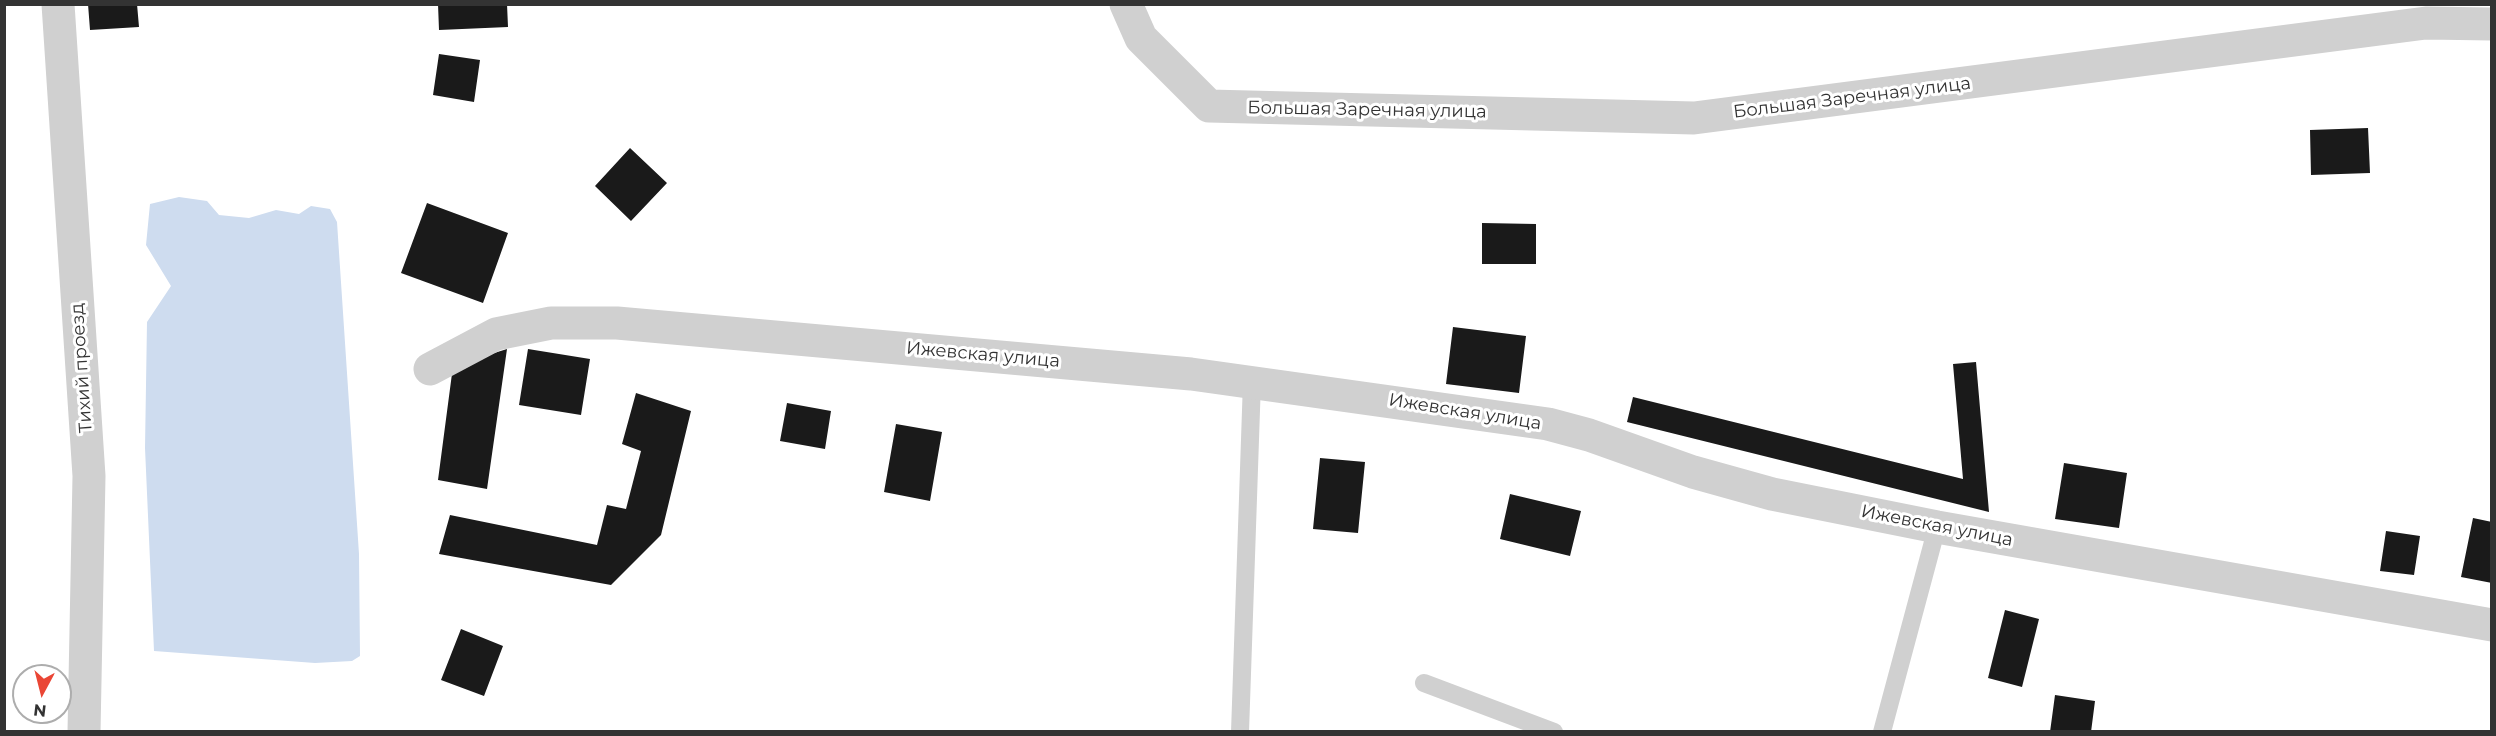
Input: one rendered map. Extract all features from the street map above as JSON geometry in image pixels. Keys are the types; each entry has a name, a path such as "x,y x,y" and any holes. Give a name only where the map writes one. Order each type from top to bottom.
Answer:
{"street":[{"name":"Тихий проезд","path":"58,4 89,476 84,732"},
{"name":"Большая Заречная улица","path":"1126,4 1141,38 1209,106 1694,118 2425,14 2492,24"},
{"name":"Ижевская улица","path":"430,369 496,334 551,323 616,323 1252,381 1548,424 1590,435 1693,472 1772,494 1936,527 2492,625"}],"lane":[{"path":"1240,732 1252,381"},
{"path":"1882,732 1936,527"},
{"path":"1424,683 1554,732"}],"water":[{"path":"179,197 207,201 219,215 249,218 276,210 299,214 311,206 330,209 337,222 359,554 360,656 352,661 315,663 154,651 145,448 147,322 171,286 146,245 150,204"}],"building":[{"path":"88,4 137,4 139,27 90,30"},
{"path":"438,4 507,4 508,27 439,30"},
{"path":"439,54 480,60 474,102 433,95"},
{"path":"2368,128 2370,173 2311,175 2310,130"},
{"path":"630,148 667,183 631,221 595,186"},
{"path":"427,203 508,233 483,303 401,273"},
{"path":"1482,223 1536,224 1536,264 1482,264"},
{"path":"1453,327 1526,336 1519,393 1446,384"},
{"path":"507,349 487,489 438,480 453,366"},
{"path":"528,349 590,359 581,415 519,405"},
{"path":"1976,362 1989,512 1627,422 1633,397 1963,479 1953,364"},
{"path":"636,393 691,411 661,535 611,585 439,554 450,515 597,545 607,505 626,509 641,451 622,444"},
{"path":"787,403 831,411 825,449 780,441"},
{"path":"896,424 942,432 930,501 884,492"},
{"path":"1320,458 1365,462 1358,533 1313,529"},
{"path":"2064,463 2127,473 2119,528 2055,519"},
{"path":"1510,494 1581,511 1570,556 1500,539"},
{"path":"2473,518 2492,522 2492,583 2461,577"},
{"path":"2386,531 2420,536 2414,575 2380,571"},
{"path":"2005,610 2039,619 2022,687 1988,678"},
{"path":"461,629 503,646 484,696 441,680"},
{"path":"2055,695 2095,701 2091,732 2050,732"}]}
